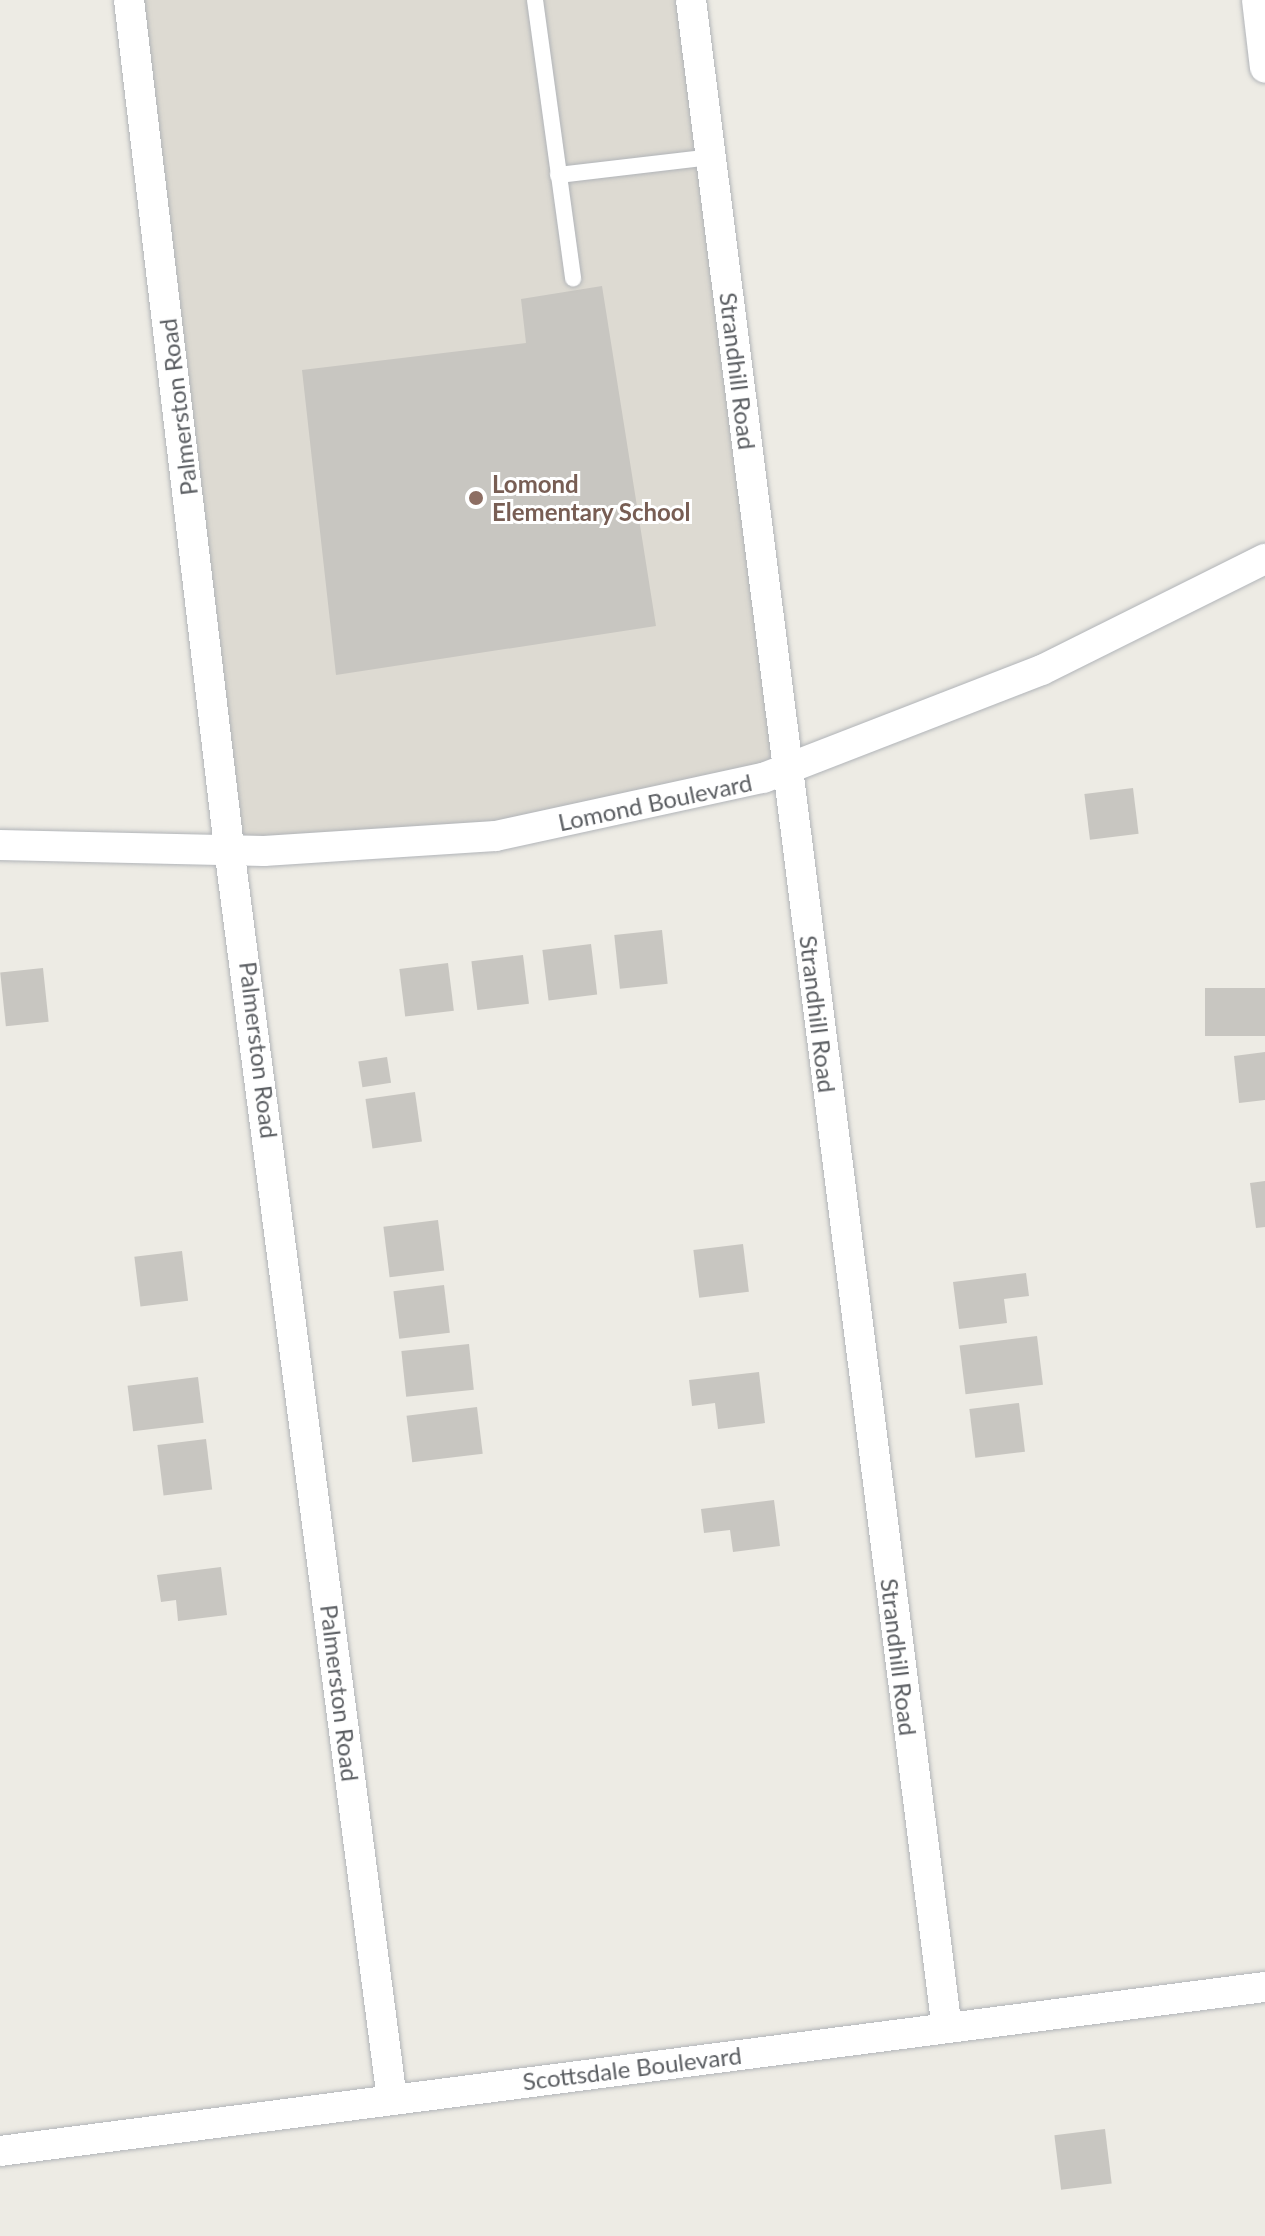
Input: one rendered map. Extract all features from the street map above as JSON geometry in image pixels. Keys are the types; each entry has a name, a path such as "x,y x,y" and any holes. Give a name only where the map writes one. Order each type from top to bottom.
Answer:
{"street":[{"name":"Palmerston Road","path":"129,0 229,848 392,2099"},
{"name":"Strandhill Road","path":"691,0 947,2028"},
{"path":"1257,0 1265,68"},
{"name":"Lomond Boulevard","path":"0,845 229,848 496,836 787,767 1042,670 1265,559"},
{"name":"Scottsdale Boulevard","path":"0,2151 1265,1987"}],"lane":[{"path":"535,0 573,278"},
{"path":"558,175 711,157"}],"shaded area":[{"path":"129,0 691,0 787,767 496,836 229,848"}],"building":[{"name":"Lomond Elementary School","path":"602,286 656,626 336,675 302,370 526,343 521,299"},
{"path":"1133,788 1139,834 1090,840 1084,794"},
{"path":"662,930 668,984 620,989 614,935"},
{"path":"591,944 597,995 549,1001 542,950"},
{"path":"523,955 529,1004 477,1010 471,961"},
{"path":"448,963 454,1011 405,1017 399,969"},
{"path":"43,968 49,1022 6,1026 0,972"},
{"path":"1205,988 1265,988 1265,1036 1205,1036"},
{"path":"1265,1052 1265,1100 1239,1103 1234,1056"},
{"path":"387,1057 391,1083 362,1087 358,1062"},
{"path":"415,1092 422,1142 372,1148 365,1099"},
{"path":"1265,1181 1265,1227 1256,1228 1250,1183"},
{"path":"438,1220 444,1271 390,1277 383,1227"},
{"path":"743,1244 749,1292 699,1298 693,1250"},
{"path":"182,1251 188,1301 140,1306 134,1257"},
{"path":"1026,1273 1029,1296 1004,1299 1007,1323 959,1329 953,1282"},
{"path":"444,1285 450,1333 399,1339 393,1291"},
{"path":"1037,1336 1043,1385 966,1394 960,1346"},
{"path":"469,1344 474,1390 406,1397 401,1351"},
{"path":"759,1372 765,1423 718,1429 715,1403 692,1406 689,1380"},
{"path":"198,1377 204,1423 133,1431 128,1386"},
{"path":"1019,1403 1025,1452 975,1458 969,1409"},
{"path":"477,1407 483,1454 412,1462 407,1416"},
{"path":"206,1439 212,1490 164,1496 157,1445"},
{"path":"774,1500 780,1546 733,1552 730,1530 704,1533 701,1509"},
{"path":"221,1567 227,1615 178,1621 176,1600 161,1602 157,1575"},
{"path":"1105,2129 1112,2184 1061,2190 1054,2135"}],"place":[{"name":"Lomond Elementary School","path":"476,498"}]}
